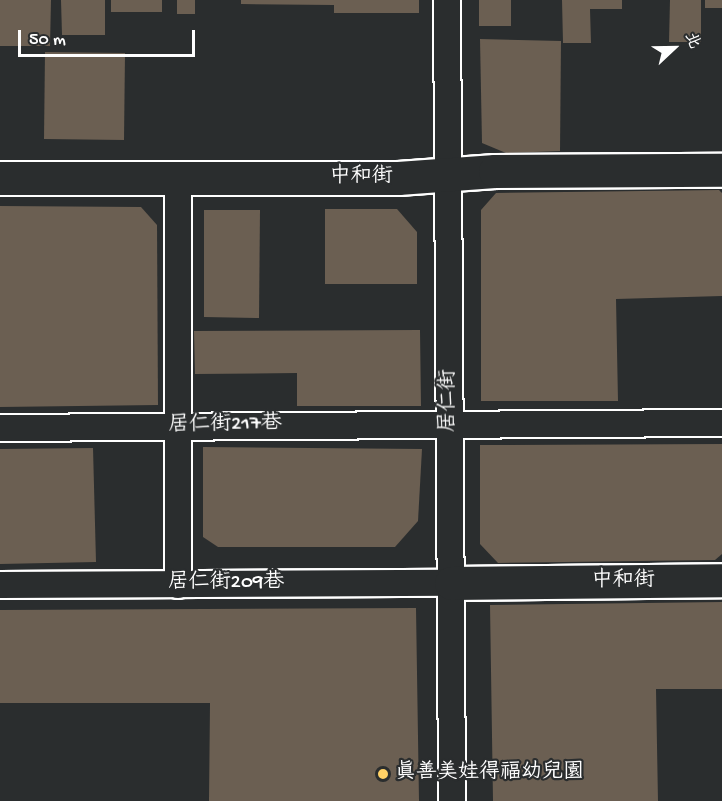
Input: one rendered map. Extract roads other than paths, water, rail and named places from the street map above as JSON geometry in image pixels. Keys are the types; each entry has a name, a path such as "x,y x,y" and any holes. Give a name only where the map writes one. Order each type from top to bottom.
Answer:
{"street":[{"name":"居仁街","path":"447,0 452,801"},
{"name":"中和街","path":"0,178 398,178 722,170"},
{"path":"178,178 178,585"},
{"name":"居仁街217巷","path":"0,428 722,423"},
{"name":"中和街","path":"451,583 722,580"},
{"name":"居仁街209巷","path":"0,585 451,583"}],"place":[{"name":"真善美娃得福幼兒園","path":"383,774"}]}
